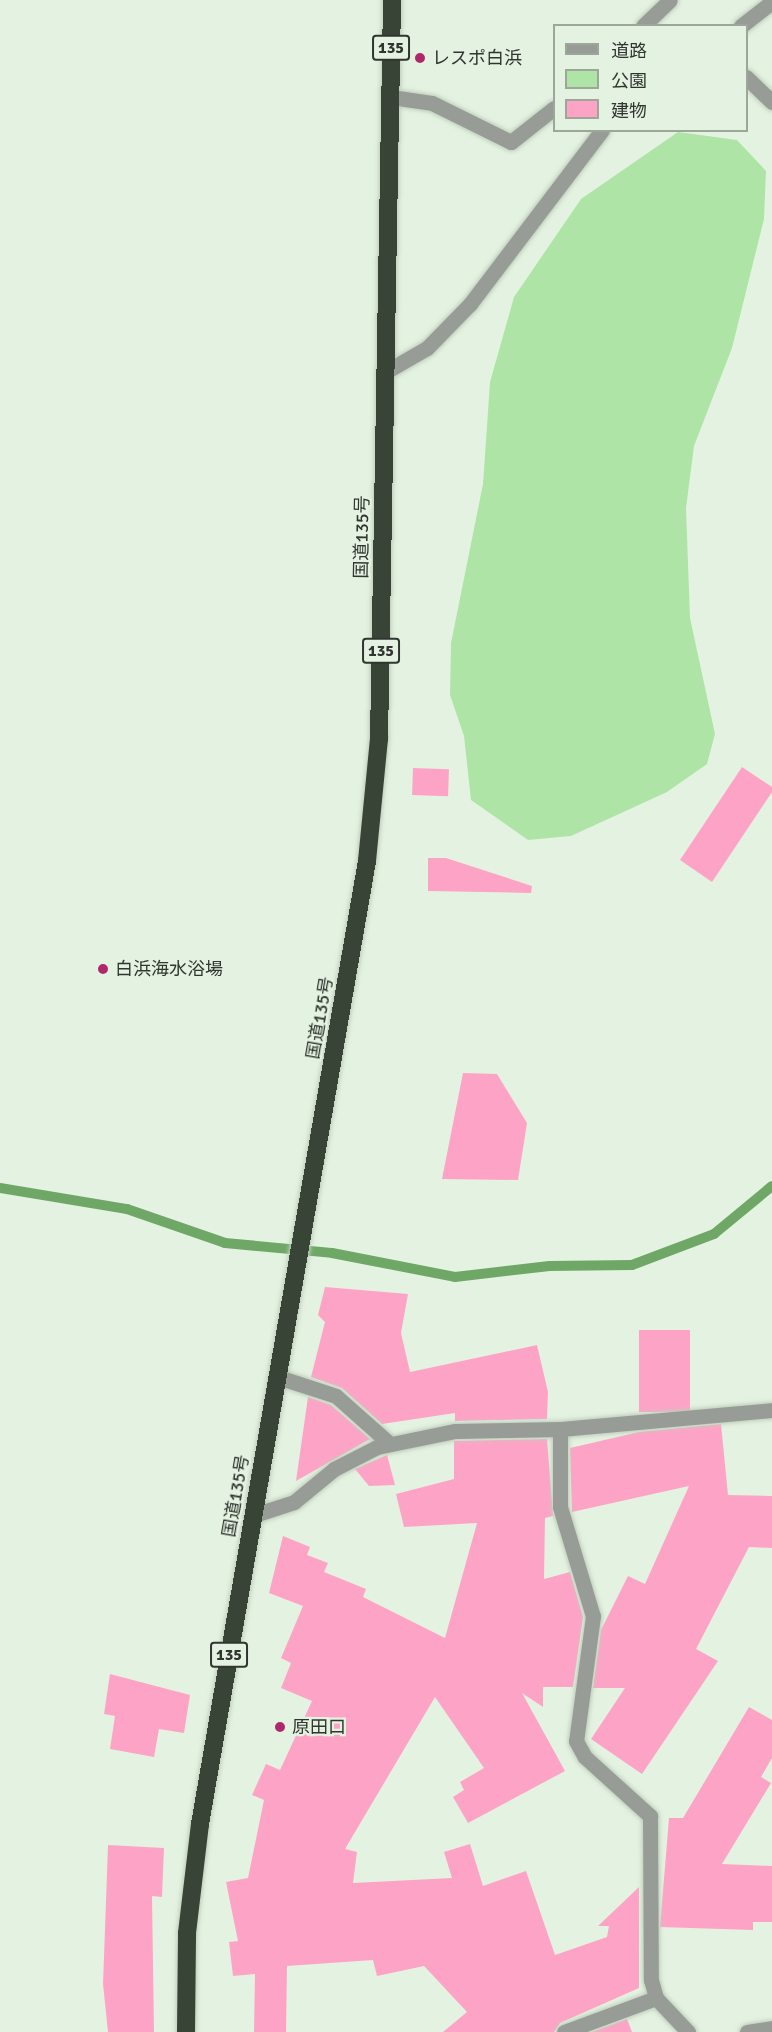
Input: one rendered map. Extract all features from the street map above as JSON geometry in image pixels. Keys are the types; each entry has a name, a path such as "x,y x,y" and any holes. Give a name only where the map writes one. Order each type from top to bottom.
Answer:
{"highway":[{"name":"国道135号","path":"186,2032 187,1933 199,1834 367,861 379,739 392,0"}],"street":[{"path":"645,24 670,0"},
{"path":"744,24 772,2"},
{"path":"748,78 772,102"},
{"path":"391,97 432,103 511,142 553,110"},
{"path":"387,371 427,348 470,304 600,132"},
{"path":"278,1377 336,1396 390,1444"},
{"path":"254,1515 294,1502 334,1469 390,1444 455,1431 560,1429 772,1410"},
{"path":"560,1429 560,1507 593,1616 576,1741 585,1757 650,1816 651,1980 656,1998 688,2032"},
{"path":"564,2032 656,1998"},
{"path":"747,2032 772,2028"}],"green space":[{"path":"678,132 737,140 766,171 764,219 732,348 694,446 686,508 690,618 715,734 707,764 667,792 571,836 528,840 471,800 464,736 450,695 451,643 483,484 490,382 514,297 581,199"}],"building":[{"path":"742,767 772,787 772,792 712,882 680,860"},
{"path":"413,768 449,769 448,796 412,795"},
{"path":"428,858 446,858 532,886 531,893 428,891"},
{"path":"463,1073 497,1074 527,1123 518,1180 442,1179"},
{"path":"325,1287 408,1294 401,1333 410,1372 537,1345 548,1392 547,1419 455,1421 455,1413 382,1424 342,1388 311,1377 325,1322 318,1315"},
{"path":"639,1330 690,1330 690,1412 639,1412"},
{"path":"308,1397 331,1405 370,1439 296,1481"},
{"path":"721,1424 728,1495 772,1496 772,1548 749,1547 696,1649 718,1661 642,1774 591,1739 625,1688 593,1688 601,1630 628,1576 645,1584 689,1486 572,1512 570,1448 639,1432"},
{"path":"547,1439 553,1516 545,1518 544,1579 570,1572 583,1617 573,1687 543,1687 543,1707 522,1693 565,1771 468,1823 453,1797 464,1790 460,1782 484,1768 435,1697 345,1849 357,1852 353,1883 452,1878 444,1852 470,1844 483,1886 526,1871 555,1955 607,1937 609,1926 598,1926 639,1887 639,1988 560,2023 554,2032 443,2032 467,2012 424,1966 377,1976 373,1960 287,1966 286,2032 254,2032 255,1974 233,1976 229,1942 238,1941 226,1882 248,1878 264,1800 252,1795 266,1764 280,1770 312,1701 281,1688 291,1663 281,1658 303,1606 269,1593 283,1536 310,1547 307,1555 328,1563 324,1572 366,1589 363,1597 445,1638 477,1523 404,1527 396,1494 454,1479 454,1441"},
{"path":"387,1455 395,1485 369,1486 355,1469"},
{"path":"110,1674 190,1695 184,1733 159,1729 154,1757 110,1749 115,1716 104,1714"},
{"path":"749,1707 772,1720 772,1758 761,1777 771,1783 722,1864 772,1866 772,1922 753,1922 753,1930 660,1927 669,1818 683,1818"},
{"path":"108,1845 164,1848 162,1897 152,1896 154,2032 108,2032 103,1984"},
{"path":"627,2019 632,2032 592,2032"}],"waterway":[{"path":"0,1188 127,1209 225,1243 332,1253 455,1277 549,1266 632,1265 714,1234 772,1186"}],"place":[{"name":"レスポ白浜","path":"420,58"},
{"name":"白浜海水浴場","path":"103,969"},
{"name":"原田口","path":"280,1727"}]}
